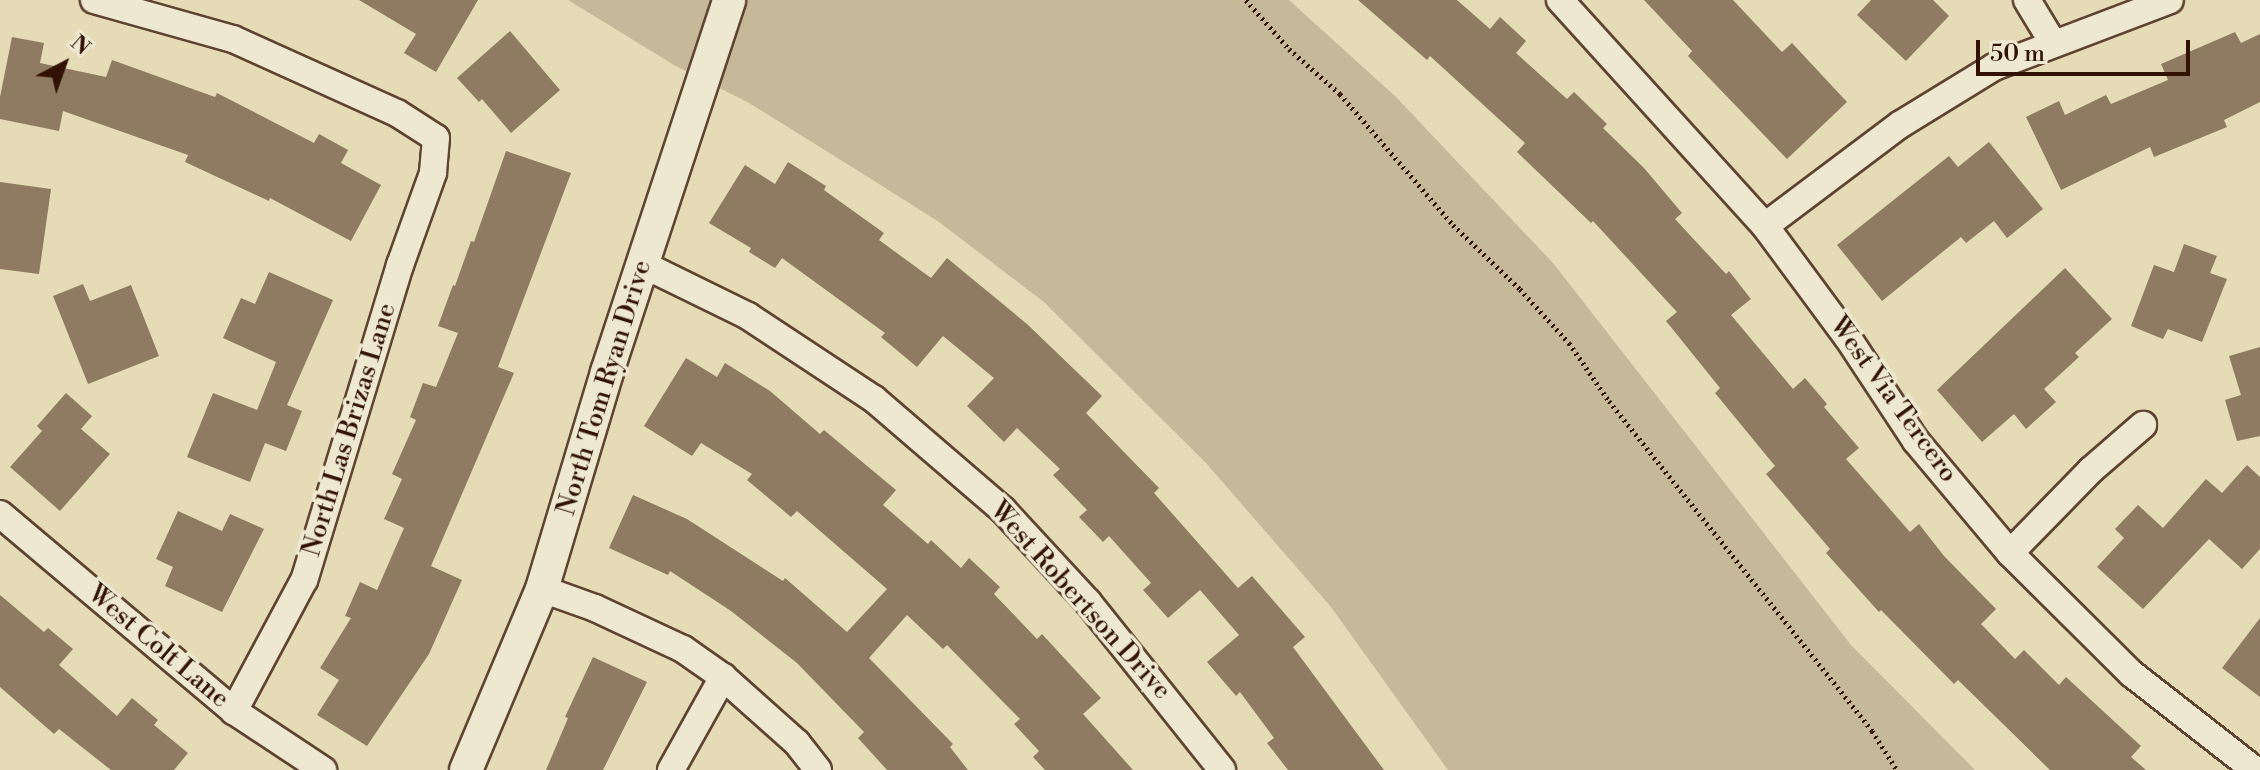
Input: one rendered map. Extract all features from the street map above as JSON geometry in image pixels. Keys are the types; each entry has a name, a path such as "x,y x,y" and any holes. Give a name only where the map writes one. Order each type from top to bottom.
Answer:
{"street":[{"name":"North Las Brizas Lane","path":"94,0 233,39 397,113 436,138 433,173 400,265 304,580 234,711"},
{"name":"North Tom Ryan Drive","path":"466,770 542,589 642,264 729,0"},
{"name":"West Via Tercero","path":"1560,0 1765,226 1848,338 1916,441 2010,553 2132,674 2255,770"},
{"path":"2027,0 2053,43"},
{"path":"1765,226 1901,124 1994,67 2170,0"},
{"name":"West Robertson Drive","path":"642,264 748,316 874,399 1003,510 1088,602 1222,770"},
{"path":"2010,553 2091,470 2143,425"},
{"name":"West Colt Lane","path":"0,514 234,711 323,770"},
{"path":"542,589 595,608 683,649 723,677 797,743 818,770"},
{"path":"671,770 723,677"}],"path":[{"path":"1246,0 1289,49 1340,94 1453,225 1520,289 1569,343 1609,401 1872,731 1897,770"}],"shaded area":[{"path":"568,0 1289,0 1396,97 1553,263 1851,645 1975,770 1448,770 1331,607 1206,463 1044,302 939,222 749,103 674,65"}],"building":[{"path":"359,0 478,0 436,72 404,53 416,34"},
{"path":"1358,0 1457,0 1490,29 1500,17 1526,41 1516,53 1567,99 1574,92 1607,124 1603,128 1644,168 1682,213 1675,219 1726,274 1729,271 1751,299 1731,315 1793,389 1805,378 1827,404 1824,407 1859,448 1846,459 1910,532 1919,524 1944,556 1996,609 1981,624 2015,659 2024,650 2059,685 2066,677 2141,746 2131,757 2146,770 2050,770 1958,680 1954,684 1881,610 1879,612 1826,553 1830,549 1766,474 1775,466 1715,393 1720,388 1666,321 1677,312 1593,221 1591,223 1517,152 1525,143 1430,56 1427,60"},
{"path":"1644,0 1733,0 1782,52 1792,43 1847,102 1787,159 1688,56 1692,51"},
{"path":"1871,0 1933,0 1949,16 1906,61 1857,15"},
{"path":"510,31 560,90 511,133 482,99 479,102 457,78"},
{"path":"2235,32 2241,43 2260,34 2260,102 2224,120 2227,127 2154,157 2150,147 2061,190 2026,117 2059,101 2065,115 2106,95 2111,104 2168,80 2161,64"},
{"path":"12,37 44,43 40,63 106,77 112,60 215,97 217,93 314,143 319,134 348,150 341,163 381,185 351,241 270,198 269,201 185,162 188,155 63,111 59,131 0,119 0,97"},
{"path":"1989,142 2043,209 2007,238 1994,221 1966,243 1961,237 1882,301 1837,245 1949,156 1958,167"},
{"path":"506,151 571,173 498,367 514,373 431,566 462,580 429,654 367,746 317,715 339,680 320,668 351,618 345,616 360,582 377,590 404,528 384,519 402,479 392,474 416,420 410,417 423,383 436,387 458,333 438,326 471,241 474,242"},
{"path":"788,162 826,186 824,190 884,233 879,240 931,278 947,258 1027,324 1102,396 1086,413 1159,488 1154,493 1238,588 1252,576 1305,637 1293,647 1384,770 1288,770 1267,743 1274,738 1240,692 1236,696 1207,662 1239,635 1200,590 1168,618 1143,590 1151,583 1109,536 1103,542 1079,517 1087,510 1053,475 1060,469 1017,428 1004,442 967,406 994,378 943,336 917,367 881,337 885,333 782,258 775,268 749,252 751,248 709,223 745,165 775,184"},
{"path":"0,182 51,189 39,274 0,269"},
{"path":"2184,244 2217,256 2210,273 2227,279 2202,342 2168,329 2163,339 2131,326 2154,265 2174,272"},
{"path":"2065,268 2112,319 2075,353 2079,357 2044,389 2056,402 2026,429 2014,414 1982,442 1937,390"},
{"path":"269,272 333,300 287,405 302,411 286,451 265,443 250,482 187,457 213,393 257,410 276,362 223,338 241,298 255,304"},
{"path":"83,284 90,301 131,285 159,356 88,384 53,296"},
{"path":"2260,347 2260,436 2237,441 2225,400 2241,395 2229,356"},
{"path":"686,358 717,377 725,363 770,391 820,434 824,430 896,490 883,505 928,544 931,540 961,568 969,558 1000,587 994,594 1037,639 1042,634 1101,698 1083,714 1133,770 1045,770 1033,757 1039,751 1014,724 1020,719 947,645 943,649 907,615 869,658 953,744 950,747 968,770 887,770 858,738 864,732 797,663 731,611 670,571 668,575 609,548 633,495 687,519 783,581 785,578 847,632 887,589 797,511 791,517 747,480 752,474 701,443 692,456 644,426"},
{"path":"66,393 92,416 81,429 110,454 60,511 10,467 42,431 37,426"},
{"path":"2247,465 2260,477 2260,549 2242,569 2209,539 2143,609 2097,567 2124,538 2115,529 2138,505 2163,528 2206,479 2222,493"},
{"path":"178,511 222,531 230,514 264,529 222,612 165,586 173,567 156,559"},
{"path":"0,595 44,632 48,628 73,649 59,665 117,716 132,698 158,720 154,725 188,753 174,770 111,770 59,729 54,734 0,687"},
{"path":"2260,618 2260,697 2222,668"},
{"path":"593,657 647,682 603,770 546,770 568,718 565,717"}]}
